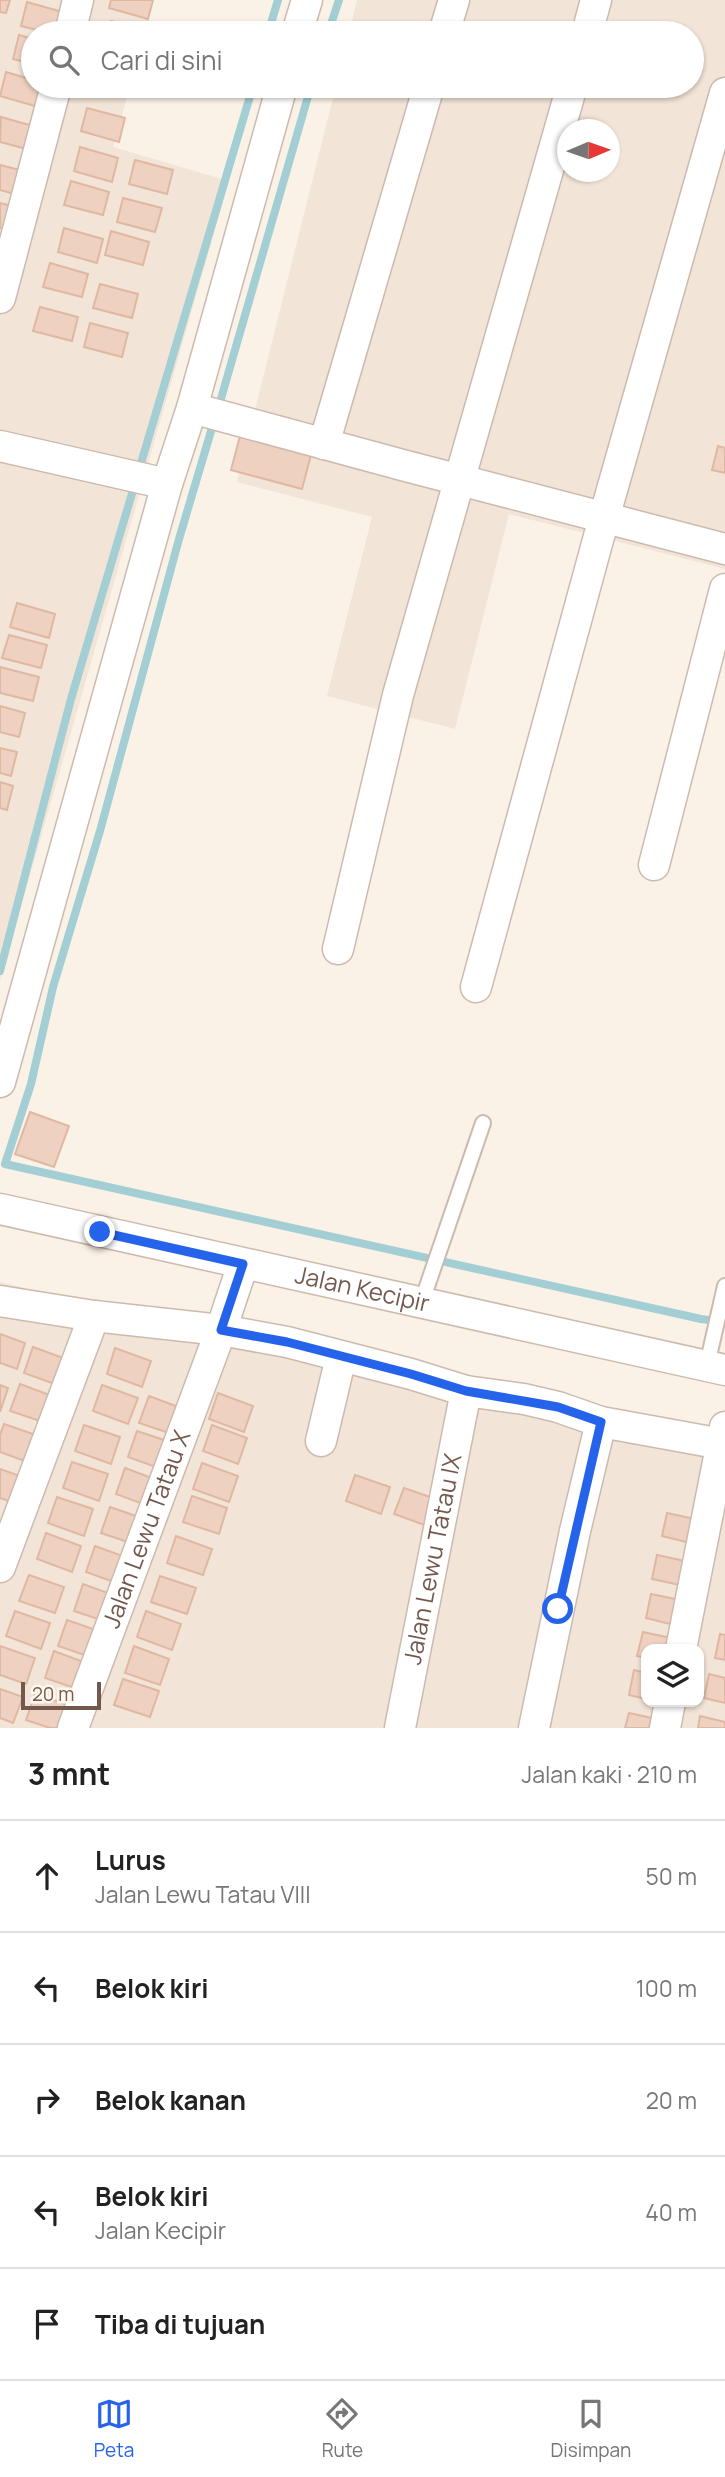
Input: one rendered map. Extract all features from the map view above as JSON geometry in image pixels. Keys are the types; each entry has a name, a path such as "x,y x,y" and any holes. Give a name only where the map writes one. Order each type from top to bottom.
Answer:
{"street":[{"path":"73,21 78,0"},
{"path":"301,21 307,0"},
{"path":"448,21 454,0"},
{"path":"590,21 596,0"},
{"path":"476,987 604,518 725,93"},
{"path":"0,298 53,98"},
{"path":"0,1082 10,999 156,483 211,413 279,98"},
{"path":"324,444 425,98"},
{"path":"338,949 398,695 569,98"},
{"path":"211,413 725,549"},
{"path":"0,446 156,483"},
{"path":"654,865 725,589"},
{"name":"Jalan Kecipir","path":"0,1209 421,1304 715,1358"},
{"name":"Jalan Lewu Tatau X","path":"74,1728 243,1264"},
{"path":"0,1301 94,1316 221,1330 287,1342 466,1391 535,1402 601,1422 723,1436 682,1644"},
{"path":"0,1567 94,1316"},
{"path":"321,1441 341,1357"},
{"name":"Jalan Lewu Tatau IX","path":"400,1728 466,1391"},
{"path":"534,1728 601,1422"},
{"path":"665,1728 669,1707"}],"lane":[{"path":"421,1304 483,1123"},
{"path":"715,1358 718,1317 725,1286"}],"shaded area":[{"path":"0,0 154,0 148,21 21,21 21,98 127,98 113,147 229,181 0,980"},
{"path":"357,0 725,0 725,569 509,514 455,729 327,696 372,517 237,482 333,98 704,98 704,21 352,21"},
{"path":"0,1282 232,1339 725,1445 725,1728 0,1728"}],"building":[{"path":"0,0 10,0 6,13 0,12"},
{"path":"111,0 153,0 148,19 109,8"},
{"path":"27,2 66,13 64,21 22,21"},
{"path":"19,35 21,36 21,61 13,59"},
{"path":"6,72 21,76 21,98 41,98 38,107 0,96"},
{"path":"87,108 125,118 119,142 81,131"},
{"path":"1,117 40,128 34,151 0,142"},
{"path":"80,147 118,158 112,182 74,171"},
{"path":"135,160 173,170 167,194 129,184"},
{"path":"0,165 24,171 18,195 0,190"},
{"path":"71,181 109,192 103,215 64,205"},
{"path":"123,198 162,208 155,232 117,222"},
{"path":"0,203 16,207 9,231 0,228"},
{"path":"64,228 103,239 97,263 58,252"},
{"path":"111,231 149,242 143,265 105,255"},
{"path":"50,263 88,274 82,297 43,287"},
{"path":"100,284 138,294 132,318 93,308"},
{"path":"40,307 78,317 72,341 33,331"},
{"path":"90,323 128,333 122,357 84,347"},
{"path":"240,436 311,455 302,489 231,470"},
{"path":"718,446 725,448 725,473 712,470"},
{"path":"17,603 55,614 49,638 10,627"},
{"path":"9,635 47,645 41,668 2,658"},
{"path":"0,667 39,677 33,701 0,693"},
{"path":"0,706 25,713 19,737 0,732"},
{"path":"0,748 17,752 11,776 0,773"},
{"path":"0,782 13,786 7,810 0,808"},
{"path":"30,1112 69,1126 54,1167 15,1154"},
{"path":"0,1334 25,1343 17,1369 0,1363"},
{"path":"33,1347 69,1360 60,1386 24,1373"},
{"path":"115,1348 151,1361 142,1387 107,1374"},
{"path":"20,1384 55,1397 46,1423 10,1411"},
{"path":"0,1385 8,1388 0,1412"},
{"path":"102,1385 138,1398 128,1424 93,1411"},
{"path":"218,1393 253,1406 244,1432 209,1419"},
{"path":"149,1396 184,1409 175,1435 139,1423"},
{"path":"4,1424 39,1436 30,1463 0,1452 0,1435"},
{"path":"84,1425 120,1437 111,1464 75,1451"},
{"path":"212,1425 247,1438 238,1464 203,1451"},
{"path":"137,1431 173,1443 164,1470 128,1457"},
{"path":"72,1462 108,1474 99,1501 63,1488"},
{"path":"202,1463 238,1476 229,1502 193,1489"},
{"path":"125,1468 160,1481 151,1507 116,1494"},
{"path":"0,1469 23,1477 14,1503 0,1498"},
{"path":"355,1475 390,1487 381,1514 346,1501"},
{"path":"404,1488 439,1500 430,1527 394,1514"},
{"path":"192,1496 227,1508 219,1534 183,1522"},
{"path":"57,1497 93,1509 84,1536 48,1523"},
{"path":"110,1507 145,1519 137,1545 101,1533"},
{"path":"667,1513 695,1519 690,1543 662,1536"},
{"path":"46,1533 81,1546 72,1572 37,1559"},
{"path":"176,1536 212,1549 203,1575 167,1563"},
{"path":"95,1546 131,1559 122,1585 86,1572"},
{"path":"657,1555 685,1561 680,1585 652,1579"},
{"path":"29,1575 64,1587 55,1613 19,1601"},
{"path":"160,1576 196,1588 187,1614 151,1602"},
{"path":"83,1584 119,1597 110,1623 74,1611"},
{"path":"651,1594 680,1600 674,1625 646,1618"},
{"path":"15,1611 50,1623 41,1649 6,1636"},
{"path":"146,1611 181,1624 172,1650 137,1637"},
{"path":"67,1620 102,1632 93,1658 58,1646"},
{"path":"643,1632 671,1638 669,1644 641,1644 641,1657 637,1656"},
{"path":"720,1634 725,1635 725,1660 715,1658"},
{"path":"0,1646 35,1658 26,1684 0,1675"},
{"path":"134,1646 169,1659 160,1685 125,1673"},
{"path":"54,1651 89,1664 80,1690 45,1678"},
{"path":"634,1670 641,1672 641,1698 629,1695"},
{"path":"709,1674 725,1678 725,1703 704,1698"},
{"path":"123,1679 159,1691 150,1717 114,1705"},
{"path":"0,1689 23,1697 13,1723 0,1718"},
{"path":"35,1694 71,1706 63,1728 50,1728 26,1720"},
{"path":"629,1713 657,1719 655,1728 625,1728"},
{"path":"700,1716 725,1722 725,1728 698,1728"}],"waterway":[{"path":"272,21 278,0"},
{"path":"332,21 339,0"},
{"path":"0,971 71,699 249,98"},
{"path":"218,409 308,98"},
{"path":"214,421 179,539 100,831 53,987 31,1084 5,1164 701,1319 725,1322"}],"route":[{"path":"100,1232 243,1264 221,1330 287,1342 466,1391 558,1407 601,1422 558,1609"}]}
